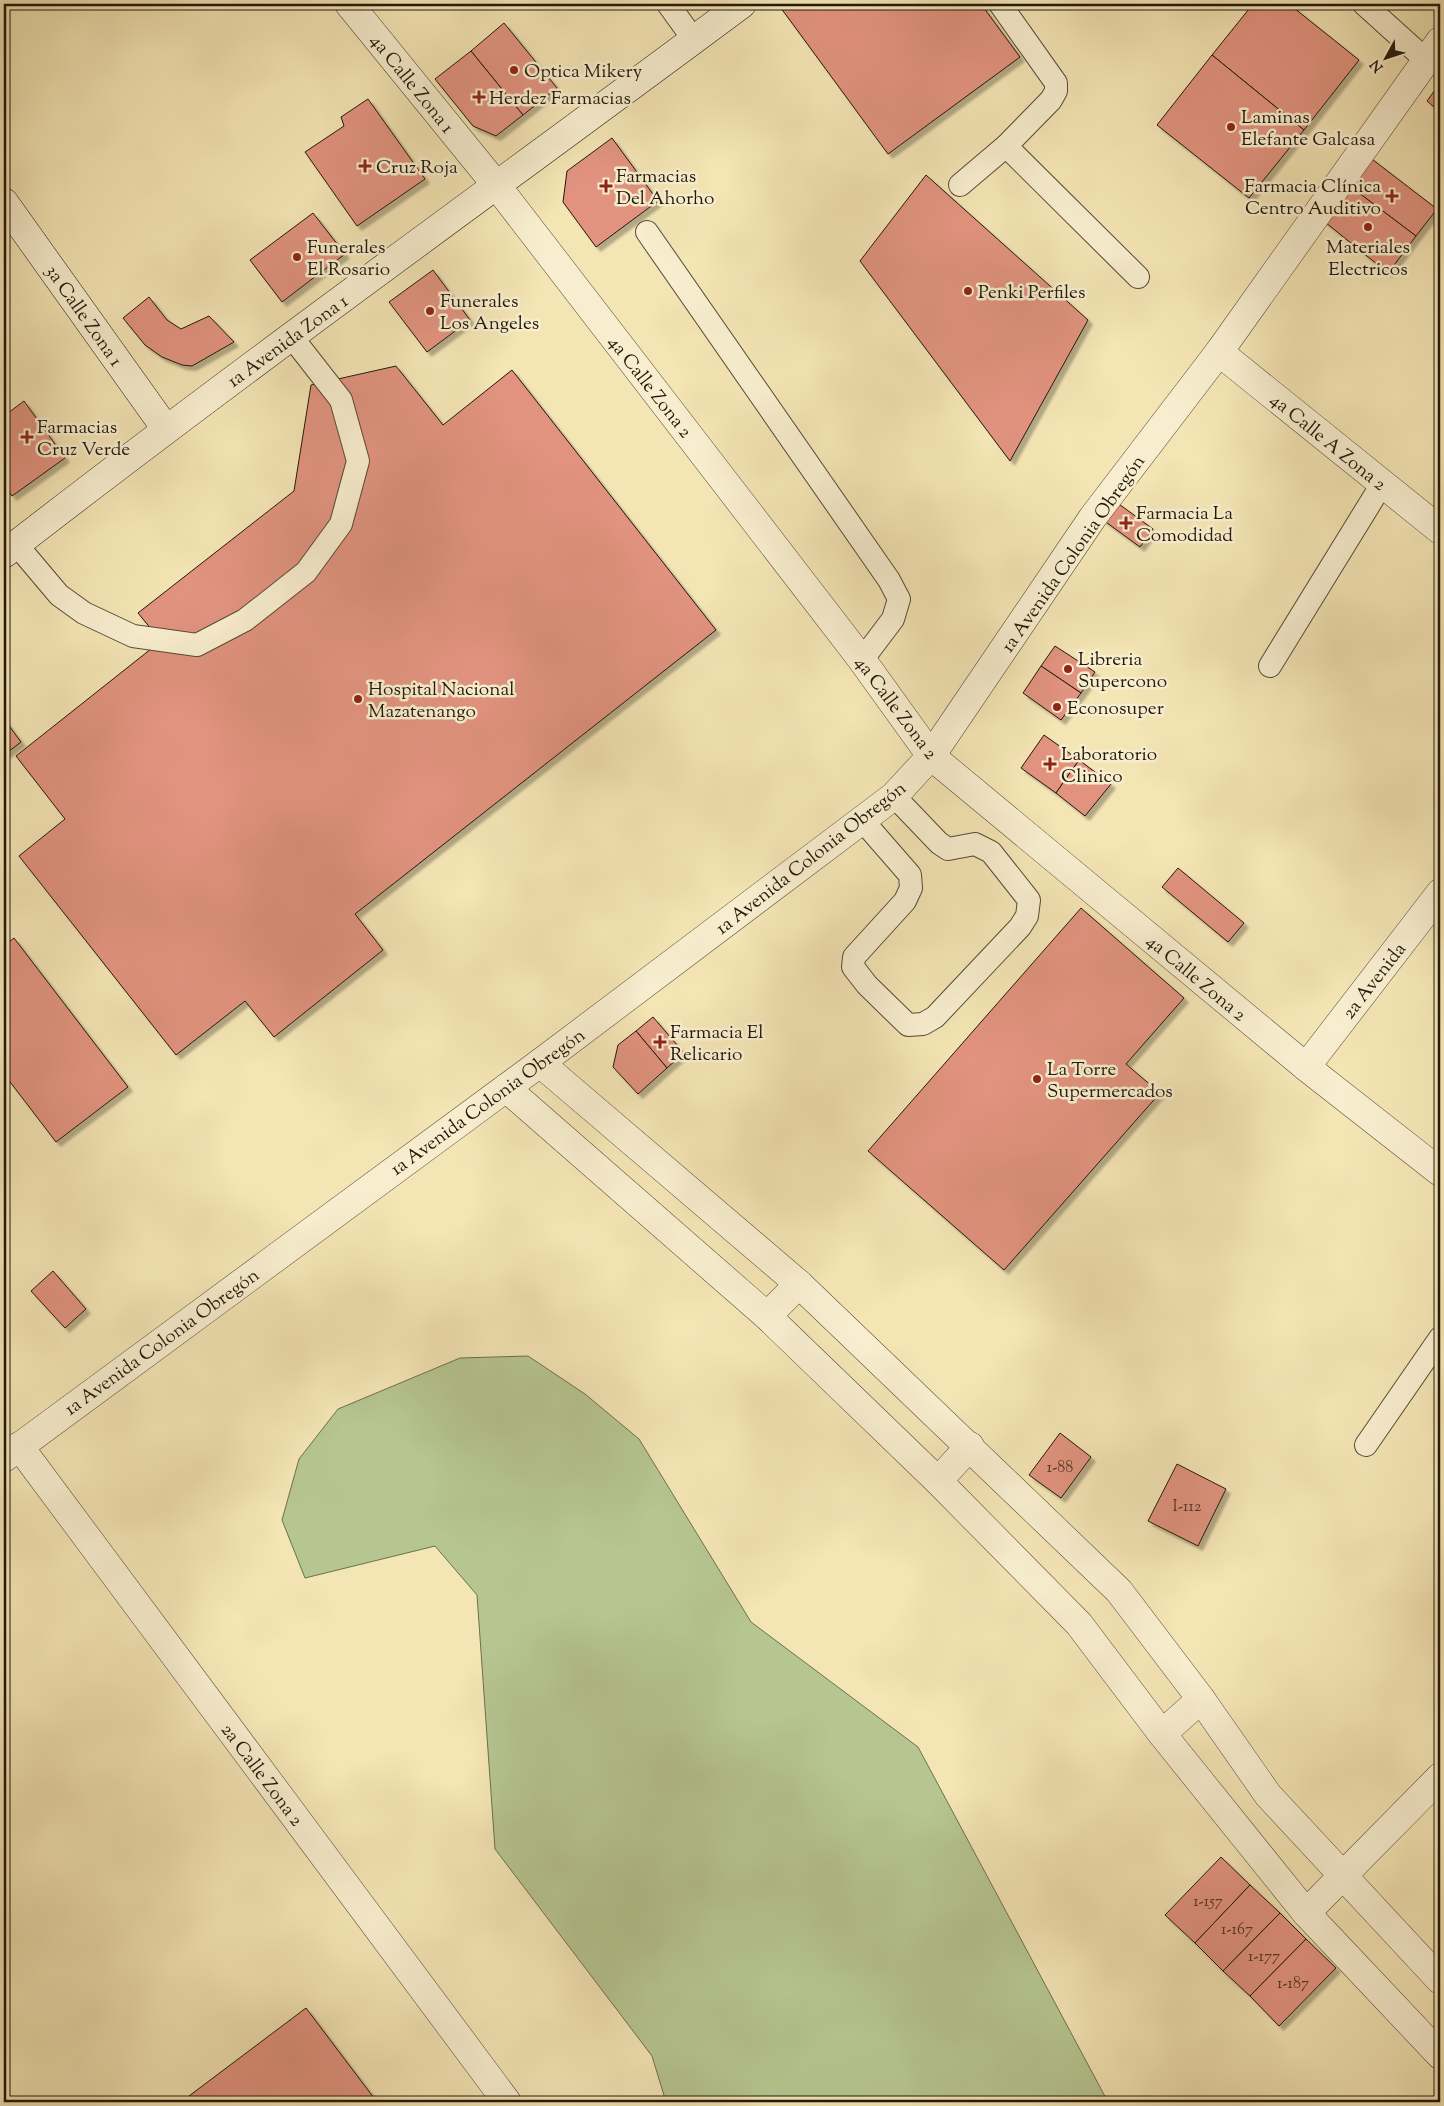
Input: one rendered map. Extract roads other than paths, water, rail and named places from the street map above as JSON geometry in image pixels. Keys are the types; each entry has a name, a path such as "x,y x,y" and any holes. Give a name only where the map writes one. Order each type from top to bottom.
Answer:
{"street":[{"name":"4a Calle Zona 1","path":"349,4 497,186"},
{"name":"1a Avenida Zona 1","path":"10,549 166,429 742,4"},
{"name":"1a Avenida Colonia Obregón","path":"11,1452 540,1063 894,796 932,756 1093,517 1219,352 1433,51"},
{"name":"4a Calle Zona 2","path":"497,186 862,660 932,756 1306,1067 1440,1172"},
{"name":"3a Calle Zona 1","path":"4,202 166,429"},
{"name":"4a Calle A Zona 2","path":"1219,352 1440,530"},
{"name":"2a Avenida","path":"1306,1067 1440,893"},
{"path":"540,1063 799,1284 1119,1590 1201,1699 1268,1795 1440,1980"},
{"path":"506,1088 768,1316 938,1481 1080,1624 1162,1734 1306,1914 1440,2055"},
{"path":"768,1316 799,1284"},
{"path":"938,1481 970,1446"},
{"name":"2a Calle Zona 2","path":"11,1452 507,2102"},
{"path":"1162,1734 1201,1699"},
{"path":"1306,1914 1440,1777"}],"lane":[{"path":"668,4 694,40"},
{"path":"960,185 1006,146 1051,100 1056,91 1056,83 1000,4"},
{"path":"1364,4 1433,51"},
{"path":"1006,146 1138,277"},
{"path":"647,232 889,580 899,599 893,619 862,660"},
{"path":"10,549 58,595 84,613 133,636 197,645 245,620 306,572 341,524 358,461 341,400 292,336"},
{"path":"1270,666 1382,484"},
{"path":"863,821 910,875 911,888 905,901 854,957 853,966 867,985 908,1025 923,1024 935,1017 1020,927 1027,916 1029,900 991,852 975,844 948,849 894,796"},
{"path":"1366,1445 1440,1338"}],"place":[{"name":"Optica Mikery","path":"514,70"},
{"name":"Herdez Farmacias","path":"479,97"},
{"name":"Laminas Elefante Galcasa","path":"1231,127"},
{"name":"Cruz Roja","path":"365,166"},
{"name":"Farmacias Del Ahorho","path":"606,186"},
{"name":"Farmacia Clínica Centro Auditivo","path":"1392,196"},
{"name":"Materiales Electricos","path":"1368,227"},
{"name":"Funerales El Rosario","path":"297,257"},
{"name":"Penki Perfiles","path":"968,291"},
{"name":"Funerales Los Angeles","path":"430,311"},
{"name":"Farmacias Cruz Verde","path":"27,437"},
{"name":"Farmacia La Comodidad","path":"1126,523"},
{"name":"Libreria Supercono","path":"1068,669"},
{"name":"Hospital Nacional Mazatenango","path":"358,699"},
{"name":"Econosuper","path":"1057,707"},
{"name":"Laboratorio Clinico","path":"1050,764"},
{"name":"Farmacia El Relicario","path":"660,1042"},
{"name":"La Torre Supermercados","path":"1037,1079"}]}
